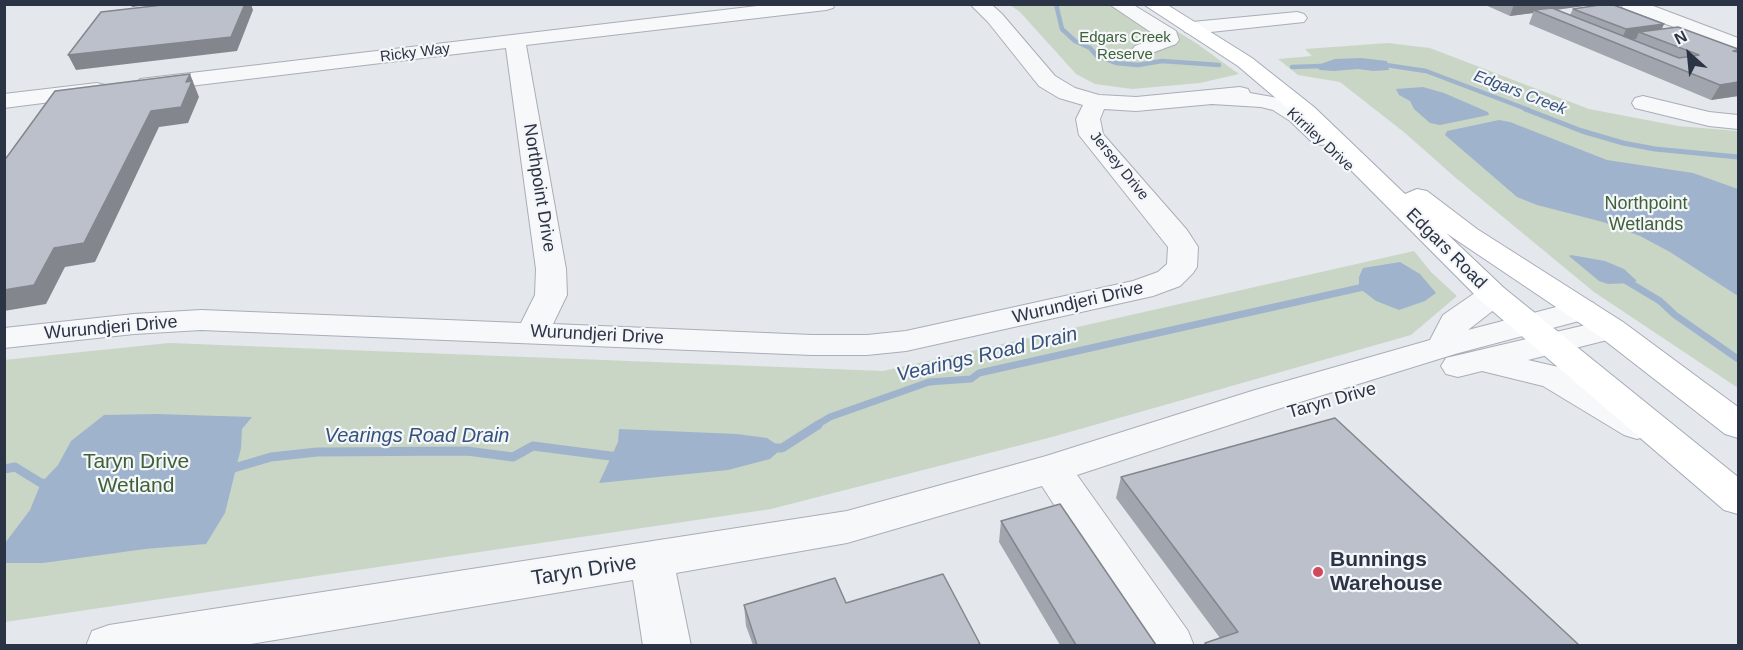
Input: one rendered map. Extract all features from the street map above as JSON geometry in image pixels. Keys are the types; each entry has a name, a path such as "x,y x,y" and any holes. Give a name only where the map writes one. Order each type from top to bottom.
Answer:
{"main road":[{"name":"Edgars Road","path":"1152,4 1201,29"},
{"name":"Edgars Road","path":"1166,4 1289,91 1430,208 1597,319 1738,425"},
{"name":"Edgars Road","path":"1289,91 1306,112 1492,295 1738,499"}],"street":[{"name":"Ricky Way","path":"4,101 826,4"},
{"name":"Jersey Drive","path":"978,4 995,18 1047,81 1066,93 1098,102 1091,110 1088,119 1092,135 1176,236 1183,247 1184,259 1179,271"},
{"path":"1118,4 1168,35 1169,40 1142,50"},
{"path":"1630,4 1738,45"},
{"path":"1201,29 1297,18"},
{"name":"Northpoint Drive","path":"515,41 551,269 551,295 533,332"},
{"name":"Kirriley Drive","path":"1098,102 1136,104 1289,91"},
{"name":"Kirriley Drive","path":"1217,98 1266,100 1287,108 1319,135 1366,182 1411,215"},
{"path":"1643,103 1709,119 1738,122"},
{"name":"Wurundjeri Drive","path":"4,338 134,324 201,320 812,345 867,345 906,341 1142,289 1169,279 1179,271"},
{"path":"1443,347 1455,322 1492,295"},
{"name":"Taryn Drive","path":"109,645 847,527 1052,469 1268,399 1443,347 1538,334 1597,319"},
{"name":"Taryn Drive","path":"1052,469 1305,410 1479,360 1538,334"},
{"path":"1479,360 1555,377 1684,456"},
{"path":"1052,469 1171,645"},
{"path":"651,560 667,645"}],"green space":[{"name":"Edgars Creek Reserve","path":"1010,5 1134,5 1196,43 1239,74 1200,83 1132,89 1095,84 1076,74 1020,12"},
{"name":"Northpoint Wetlands","path":"1388,43 1430,48 1589,109 1678,126 1738,131 1738,388 1594,292 1405,133 1340,82 1298,75 1278,59 1312,56 1305,49"},
{"name":"Taryn Drive Wetland","path":"1414,251 1431,272 1457,296 1411,335 1052,437 771,509 5,622 4,360 169,343 883,371"}],"water":[{"path":"1361,58 1387,61 1389,70 1334,71 1320,70 1315,66 1335,59"},
{"path":"1423,87 1444,93 1488,112 1489,115 1440,125 1430,123 1414,109 1410,101 1399,95 1396,89"},
{"path":"1499,120 1510,122 1607,160 1693,173 1738,189 1738,296 1670,252 1640,236 1603,222 1537,205 1517,197 1445,135 1447,131"},
{"path":"1569,256 1605,261 1624,269 1637,281 1608,284 1599,281"},
{"path":"1400,262 1420,274 1436,293 1425,301 1399,310 1376,301 1359,288 1359,277 1363,268"},
{"path":"104,415 252,417 242,429 241,448 225,513 206,544 145,549 43,563 5,563 5,543 30,510 41,483 58,465 71,441"},
{"path":"619,429 737,434 767,438 782,448 770,459 728,470 599,483 618,442"}],"building":[{"path":"171,4 245,4 231,37 68,55 101,12"},
{"path":"1606,4 1664,24 1626,29 1573,9"},
{"path":"1552,8 1679,58 1699,55 1639,32 1678,27 1738,49 1733,51 1738,52 1738,82 1720,85 1534,10"},
{"path":"190,74 186,82 192,81 181,107 151,111 84,243 54,248 34,285 4,290 4,161 55,91"},
{"name":"Bunnings Warehouse","path":"1335,418 1579,645 1207,645 1205,643 1238,632 1121,477"},
{"path":"1060,504 1156,645 1076,645 1001,521"},
{"path":"943,574 980,644 757,645 744,605 835,578 846,603"}],"waterway":[{"name":"Edgars Creek","path":"1056,4 1062,29 1075,41 1090,48 1097,56 1116,63 1138,65 1162,61 1219,65"},
{"name":"Edgars Creek","path":"1379,64 1426,71 1529,110"},
{"name":"Edgars Creek","path":"1292,67 1322,66"},
{"name":"Edgars Creek","path":"1525,109 1582,131 1623,143 1655,149 1738,157"},
{"name":"Vearings Road Drain","path":"1625,280 1660,301 1675,315 1738,359"},
{"name":"Vearings Road Drain","path":"815,426 830,417 929,382 971,379 979,373 1368,286"},
{"name":"Vearings Road Drain","path":"773,448 782,448 818,425"},
{"name":"Vearings Road Drain","path":"227,470 271,457 317,452 467,451 513,457 533,446 618,457"},
{"name":"Vearings Road Drain","path":"4,469 15,467 41,483 48,484"}],"place":[{"name":"Bunnings Warehouse","path":"1318,572"}]}
